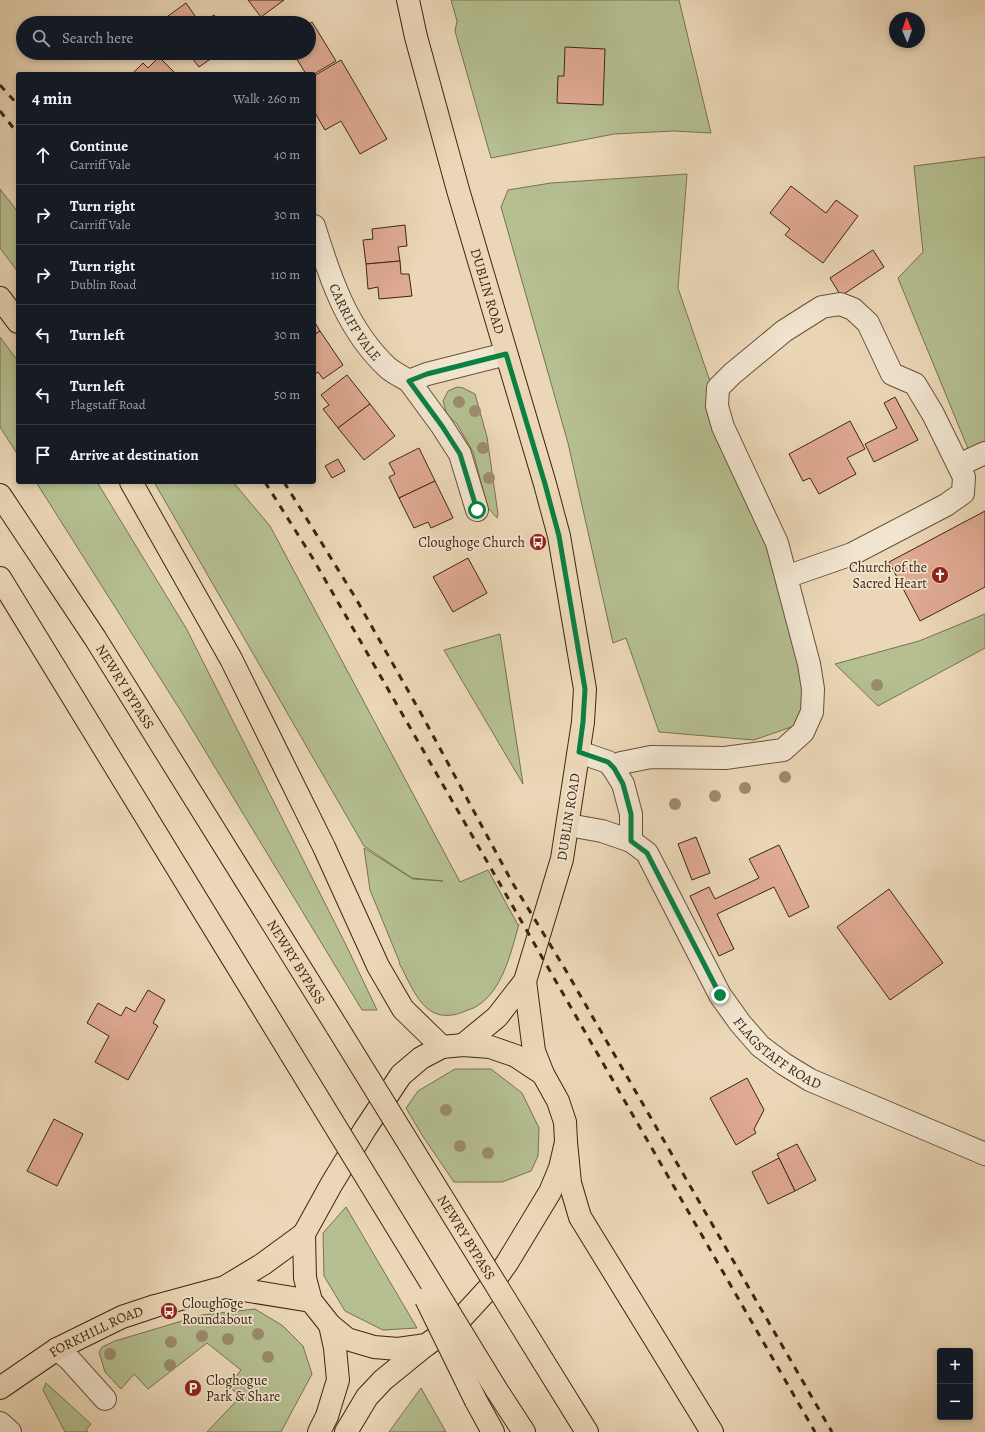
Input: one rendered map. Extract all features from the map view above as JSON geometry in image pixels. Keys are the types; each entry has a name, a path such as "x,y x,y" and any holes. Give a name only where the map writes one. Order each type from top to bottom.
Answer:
{"main road":[{"name":"DUBLIN ROAD","path":"408,0 416,36 458,190 559,536 585,689 579,752 562,859 525,981"},
{"path":"0,298 16,319"},
{"path":"133,484 231,659 324,847 382,972 403,1009 453,1046 490,1047 516,1056 543,1074"},
{"name":"NEWRY BYPASS","path":"0,495 95,638 587,1432"},
{"path":"0,578 496,1389 524,1432"},
{"path":"225,1287 263,1264 304,1234 331,1185 402,1075 421,1058 453,1046 497,1017 525,981"},
{"path":"525,981 534,1051 543,1074 558,1101 565,1122 570,1183 580,1217 712,1432"},
{"path":"346,1432 367,1397 382,1380 426,1345 455,1325 490,1287 507,1263 550,1192 560,1168 566,1142"},
{"path":"370,1183 476,1401 493,1432"},
{"path":"304,1234 305,1278 312,1301 330,1325 347,1339 374,1347 398,1349 426,1345"},
{"path":"225,1287 312,1301"},
{"name":"FORKHILL ROAD","path":"0,1388 57,1349 122,1317 155,1306 225,1287"},
{"path":"319,1432 327,1416 338,1380 330,1325"}],"street":[{"name":"CARRIFF VALE","path":"316,232 339,297 350,321 369,348 389,369 409,381 442,426 460,454 477,510"},
{"path":"614,768 620,763 651,757 725,758 783,750 803,732 812,712 813,688 809,664 786,577 777,542 723,427 717,406 718,388 732,374 784,331 822,307 840,304 852,309 868,323 892,374 915,384 933,414 959,465 964,477 963,493 946,505 852,554 786,577"},
{"path":"409,381 427,374 506,354"},
{"path":"959,465 985,454"},
{"path":"579,752 608,762 614,768 623,784 631,814 631,841"},
{"name":"FLAGSTAFF ROAD","path":"568,825 602,831 631,841 647,853 720,995 740,1023 760,1046 784,1064 810,1080 985,1154"},
{"path":"57,1349 69,1359 105,1399"},
{"path":"0,1423 10,1432"}],"green space":[{"path":"451,0 679,0 711,133 674,131 614,134 491,158 455,31 457,21"},
{"path":"985,157 985,444 969,451 898,278 923,252 914,166"},
{"path":"687,174 678,288 713,390 777,543 806,706 797,725 754,740 659,732 626,638 613,643 568,443 501,207 508,190 551,183"},
{"path":"0,189 16,209 16,269 0,248"},
{"path":"0,337 16,358 16,452 0,427"},
{"path":"457,387 463,388 475,394 487,437 498,514 497,518 488,508 473,452 457,424 447,415 443,401 448,391"},
{"path":"37,484 98,484 186,628 346,945 377,1010 362,1010 184,716"},
{"path":"155,484 235,484 270,526 460,882 488,870 518,925 519,924 505,970 500,980 486,999 475,1007 454,1015 436,1014 423,1005 419,1000 399,963 370,890 364,848 413,879 443,881 412,878 364,846"},
{"path":"985,614 985,648 878,706 835,664 919,641"},
{"path":"500,634 523,784 444,650"},
{"path":"455,1069 491,1069 522,1093 539,1128 538,1156 531,1171 502,1182 454,1182 422,1135 406,1108 418,1091"},
{"path":"346,1207 417,1328 383,1330 345,1311 324,1276 323,1233"},
{"path":"255,1309 283,1326 303,1346 312,1374 281,1432 207,1432 240,1397 229,1386 241,1370 207,1343 148,1389 134,1374 121,1389 105,1372 99,1352 102,1347 115,1341 202,1315"},
{"path":"46,1383 91,1424 86,1430 88,1432 65,1432 43,1390"},
{"path":"421,1388 446,1432 389,1432"}],"building":[{"path":"248,0 284,0 262,16 260,16"},
{"path":"186,3 195,16 168,16"},
{"path":"316,28 336,61 316,73 305,72 297,60 316,60"},
{"path":"565,47 605,49 603,105 557,103 558,76 564,76"},
{"path":"156,60 162,60 174,72 134,72 143,63 148,68"},
{"path":"194,60 209,60 199,67"},
{"path":"341,60 387,139 360,154 341,121 325,130 316,114 316,75"},
{"path":"791,186 826,213 836,200 858,216 823,263 785,235 790,229 770,213"},
{"path":"405,225 407,246 398,247 400,261 366,264 363,240 373,239 372,229"},
{"path":"873,250 884,267 841,296 830,278"},
{"path":"400,261 401,274 409,274 412,296 379,299 378,287 368,289 366,264"},
{"path":"316,324 320,331 316,334"},
{"path":"320,331 343,365 323,379 318,372 316,374 316,334"},
{"path":"347,375 370,404 338,428 323,409 329,405 321,395"},
{"path":"895,397 918,440 874,462 865,444 897,428 884,403"},
{"path":"370,404 395,436 364,460 338,428"},
{"path":"850,421 865,449 847,458 856,474 819,494 810,478 803,481 789,454"},
{"path":"419,448 435,481 399,498 389,477 395,474 389,463"},
{"path":"338,459 345,471 332,478 325,466"},
{"path":"435,481 453,518 431,528 428,522 414,528 399,498"},
{"name":"Church of the Sacred Heart","path":"985,511 985,587 920,621 889,562"},
{"path":"468,558 487,593 453,612 433,577"},
{"path":"696,837 710,873 692,880 678,844"},
{"path":"779,845 809,907 789,917 774,887 717,914 734,949 719,956 690,896 709,887 715,899 759,878 749,859"},
{"path":"889,889 943,963 890,1000 837,927"},
{"path":"148,990 165,1000 153,1023 158,1026 128,1080 95,1062 109,1036 87,1023 98,1003 121,1016 126,1007 135,1012"},
{"path":"747,1078 764,1110 754,1129 756,1133 736,1145 710,1098"},
{"path":"54,1119 83,1134 57,1186 27,1171"},
{"path":"797,1144 816,1180 795,1191 777,1154"},
{"path":"779,1158 795,1191 768,1204 752,1172"}],"railway":[{"path":"0,85 16,103"},
{"path":"0,111 16,131"},
{"path":"266,484 312,557 815,1432"},
{"path":"285,484 355,597 423,717 512,882 565,969 832,1432"}],"place":[{"name":"Cloughoge Church","path":"538,542"},
{"name":"Church of the Sacred Heart","path":"940,575"},
{"name":"Cloughoge Roundabout","path":"169,1311"},
{"name":"Cloghogue Park & Share","path":"193,1388"}],"route":[{"path":"477,510 460,454 442,426 409,381 427,374 506,354 559,536 585,689 579,752 608,762 614,768 623,784 631,814 631,841 647,853 720,995"}]}
